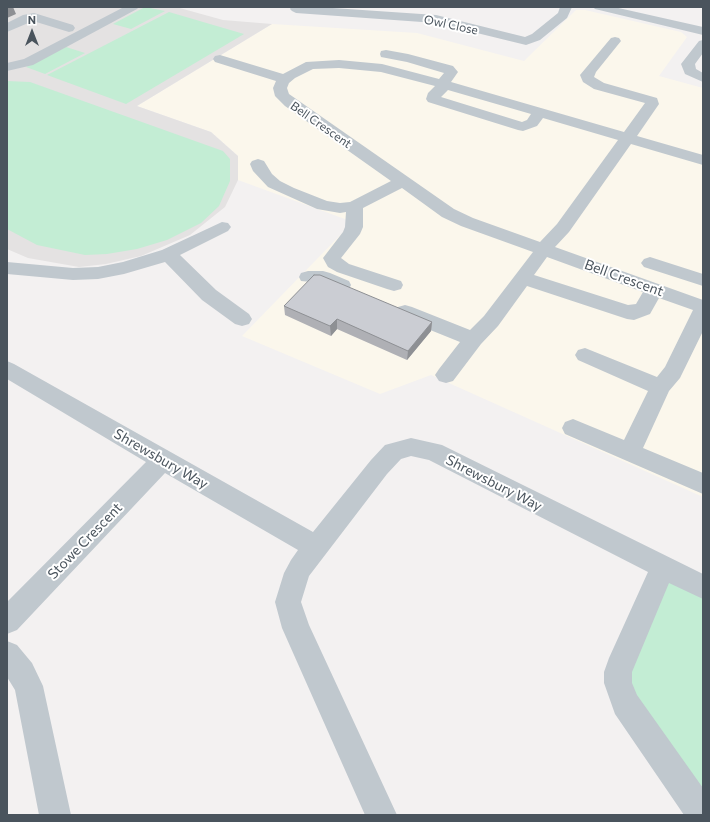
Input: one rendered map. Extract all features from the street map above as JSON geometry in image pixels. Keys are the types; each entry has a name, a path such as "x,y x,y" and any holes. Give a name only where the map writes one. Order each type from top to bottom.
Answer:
{"street":[{"path":"7,62 26,50 111,7"},
{"path":"7,67 28,62 133,7"},
{"name":"Owl Close","path":"296,9 436,19 526,41 536,37 563,14 566,7"},
{"path":"599,7 703,31"},
{"path":"7,28 30,17 69,28"},
{"path":"34,31 52,23"},
{"path":"446,375 474,339 492,321 544,249 563,228 653,104 650,100 599,86 590,81 587,77 590,70 615,41"},
{"path":"703,44 688,64 690,71 703,78"},
{"path":"220,59 285,79 295,71 317,64 339,64 391,69 444,84 435,93 433,99 523,127 532,123 540,112 703,160"},
{"name":"Bell Crescent","path":"285,79 281,84 280,90 285,100 439,209 455,218 544,249 703,308"},
{"path":"258,164 261,171 274,184 288,191 332,207 340,208 354,206 401,182"},
{"path":"354,206 354,227 351,234 332,258 334,263 343,268 394,285"},
{"path":"7,268 62,274 83,274 124,268 168,254 222,226"},
{"path":"168,254 208,295 242,319"},
{"path":"650,263 696,277 676,297"},
{"path":"308,277 323,277 357,292"},
{"path":"523,278 634,313 643,309 654,290"},
{"path":"391,306 474,339"},
{"path":"629,453 660,387 673,372 683,353 703,308"},
{"path":"585,355 660,387"},
{"name":"Shrewsbury Way","path":"7,369 316,547"},
{"path":"573,428 703,484"},
{"name":"Shrewsbury Way","path":"381,815 299,635 288,602 289,592 300,568 387,457 400,449 411,447 434,452 703,587"},
{"name":"Stowe Crescent","path":"7,621 163,460"},
{"path":"663,567 623,658 618,672 618,683 625,704 703,815"},
{"path":"7,656 22,673 29,686 55,815"}],"shaded area":[{"path":"7,7 176,7 223,20 272,24 137,106 211,132 238,156 238,180 225,207 190,235 141,256 106,264 79,267 28,258 7,249"},
{"path":"576,10 585,10 681,32 687,37 659,76 703,88 703,497 431,375 380,394 242,336 353,222 238,180 238,156 211,132 137,106 272,24 417,33 524,61"}],"green space":[{"path":"145,7 165,11 131,29 113,24"},
{"path":"169,12 244,34 126,104 47,75"},
{"path":"66,47 85,53 45,74 26,67"},
{"path":"7,81 30,82 223,151 230,159 230,181 219,206 201,223 167,240 137,249 107,254 85,255 37,245 7,229"},
{"path":"663,567 703,587 703,815 625,704 623,658"}],"building":[{"path":"314,275 320,275 432,322 408,351 337,319 330,326 284,306"}]}
